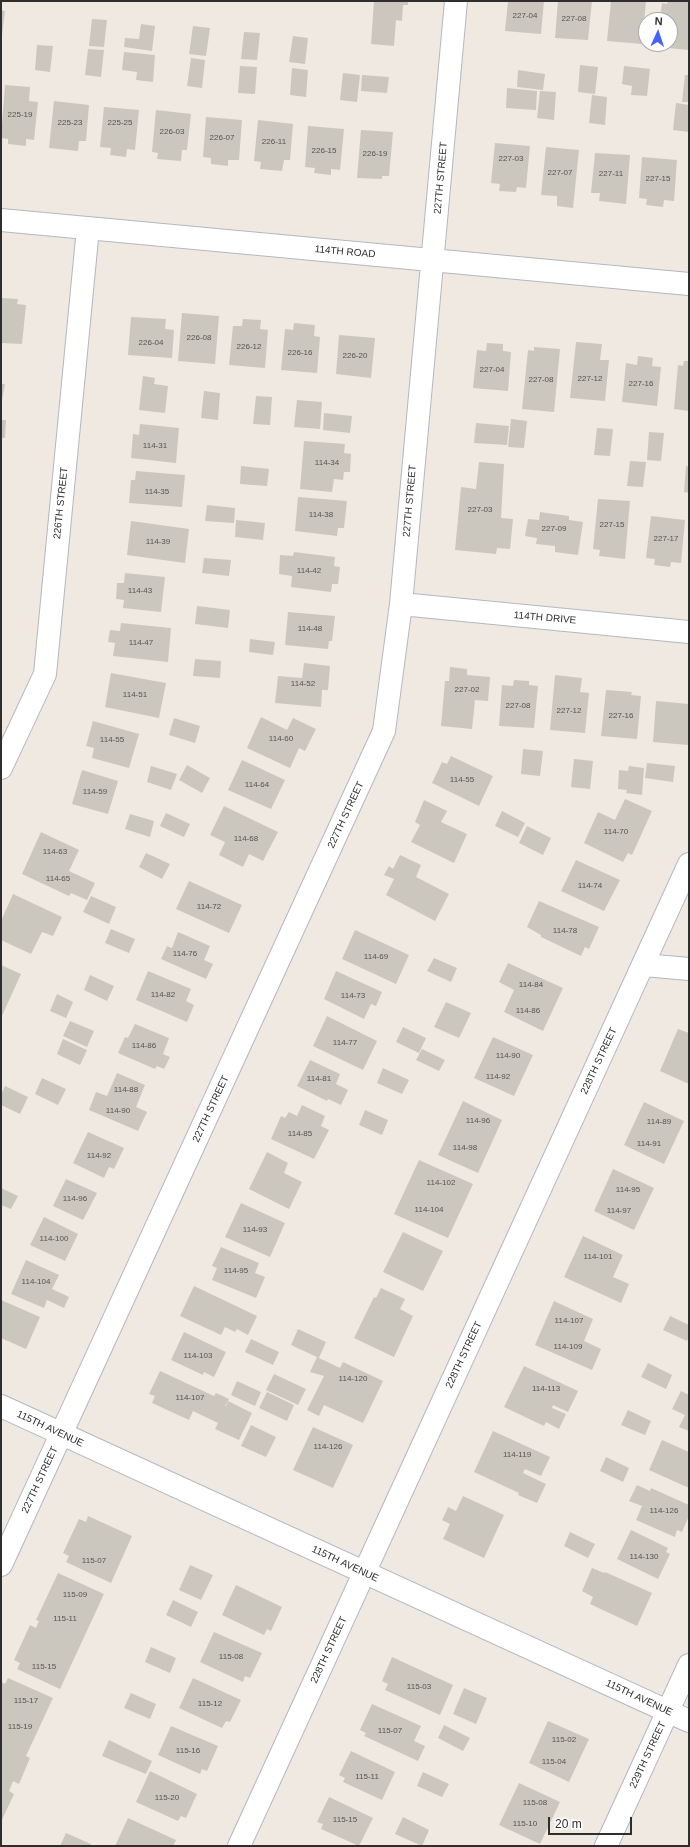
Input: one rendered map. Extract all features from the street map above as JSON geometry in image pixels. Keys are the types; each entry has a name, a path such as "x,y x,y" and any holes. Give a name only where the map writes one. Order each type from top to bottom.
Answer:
{"street":[{"name":"227TH STREET","path":"1,1565 384,731 401,604 456,1"},
{"name":"114TH ROAD","path":"1,220 689,284"},
{"name":"226TH STREET","path":"1,768 45,674 88,228"},
{"name":"114TH DRIVE","path":"401,604 689,632"},
{"name":"228TH STREET","path":"239,1846 689,864"},
{"path":"644,964 689,969"},
{"name":"115TH AVENUE","path":"1,1406 689,1721"},
{"name":"229TH STREET","path":"606,1846 689,1665"}],"building":[{"path":"374,1 408,1 408,5 403,5 402,21 396,20 394,46 371,44"},
{"path":"508,1 544,1 541,34 505,31"},
{"path":"558,1 592,1 588,40 555,38"},
{"path":"611,1 646,1 645,12 638,12 638,44 607,41"},
{"path":"668,1 689,1 689,50 678,49 678,12 661,12 662,3 667,4"},
{"path":"1,10 5,11 2,35 1,35"},
{"path":"92,19 107,20 104,47 89,46"},
{"path":"141,24 155,26 152,51 124,47 125,38 139,39"},
{"path":"193,26 210,28 206,56 189,54"},
{"path":"244,32 260,33 257,60 241,59"},
{"path":"293,36 308,38 305,64 289,62"},
{"path":"37,45 53,46 50,72 35,70"},
{"path":"88,49 104,50 101,77 85,75"},
{"path":"124,52 155,55 153,82 136,80 137,72 122,70"},
{"path":"191,58 205,60 202,88 187,86"},
{"path":"580,65 598,67 595,94 578,92"},
{"path":"240,66 257,67 255,94 238,93"},
{"path":"624,66 650,69 647,96 631,95 632,86 622,84"},
{"path":"292,68 308,70 306,97 290,95"},
{"path":"518,70 545,74 543,90 517,87"},
{"path":"343,73 360,75 357,102 340,100"},
{"path":"362,75 389,77 387,93 361,91"},
{"path":"685,75 689,75 689,102 682,102"},
{"path":"5,85 30,87 29,101 38,102 34,140 26,139 26,146 8,144 8,139 1,138"},
{"path":"507,88 537,91 536,110 506,108"},
{"path":"540,91 556,92 554,120 537,118"},
{"path":"592,95 607,97 605,125 589,123"},
{"path":"54,101 89,105 86,141 79,141 78,151 49,148"},
{"path":"676,103 689,105 689,132 673,130"},
{"path":"104,107 139,110 135,150 127,149 126,157 110,155 111,148 100,147"},
{"path":"156,110 191,114 187,150 182,150 181,161 157,159 158,153 152,152"},
{"path":"206,117 242,120 239,160 228,160 228,166 211,164 211,158 203,157"},
{"path":"258,120 293,124 290,160 284,160 282,171 260,169 261,162 254,161"},
{"path":"308,126 344,129 340,170 331,169 331,175 314,173 315,168 305,167"},
{"path":"361,130 393,132 389,176 382,176 382,179 357,178"},
{"path":"495,143 530,146 526,188 517,187 516,192 499,191 500,184 491,183"},
{"path":"546,147 579,150 573,208 557,206 557,196 541,195"},
{"path":"595,153 630,155 626,204 599,201 600,193 591,193"},
{"path":"642,157 677,160 674,201 664,200 663,207 646,205 647,199 639,198"},
{"path":"1,298 18,299 17,304 26,305 22,344 1,343"},
{"path":"182,313 219,316 215,364 178,361"},
{"path":"131,317 166,319 165,329 174,330 172,358 128,355"},
{"path":"243,319 261,320 260,329 268,330 265,368 229,365 233,326 242,326"},
{"path":"294,323 315,325 314,336 320,337 317,373 281,370 285,329 293,330"},
{"path":"339,335 375,338 371,378 336,374"},
{"path":"576,342 602,344 600,360 609,360 605,401 570,398"},
{"path":"487,343 503,344 503,351 511,352 508,391 473,388 477,350 486,351"},
{"path":"534,347 560,349 554,412 522,409 528,350 534,351"},
{"path":"638,356 653,358 652,366 661,367 657,406 622,402 626,363 637,365"},
{"path":"684,361 689,361 689,411 674,409 678,365 683,366"},
{"path":"143,376 155,378 154,384 168,386 165,413 139,410"},
{"path":"1,384 5,384 2,400 1,399"},
{"path":"204,391 220,393 218,420 201,418"},
{"path":"256,396 272,397 270,425 253,424"},
{"path":"297,400 322,402 320,429 294,427"},
{"path":"324,413 352,416 350,433 323,430"},
{"path":"511,419 527,421 524,448 508,447"},
{"path":"1,420 6,420 5,438 1,438"},
{"path":"476,423 509,426 507,445 474,443"},
{"path":"140,424 179,428 176,463 131,458 133,434 139,435"},
{"path":"597,428 613,429 610,456 594,455"},
{"path":"649,432 664,433 661,461 647,460"},
{"path":"304,441 345,444 344,453 351,454 350,472 344,472 343,480 334,479 332,492 300,489"},
{"path":"630,461 646,462 643,487 627,486"},
{"path":"479,462 504,464 501,518 513,519 510,549 497,548 496,554 455,550 461,487 476,489"},
{"path":"241,466 269,469 267,486 240,484"},
{"path":"686,466 689,467 689,493 684,492"},
{"path":"136,471 185,475 182,507 129,503 131,480 135,480"},
{"path":"298,497 347,501 344,528 338,528 337,536 295,531"},
{"path":"598,499 630,501 625,559 599,556 600,550 593,549"},
{"path":"207,505 235,508 234,523 205,521"},
{"path":"540,512 569,516 569,520 583,522 578,555 555,552 555,546 536,544 537,538 525,536 528,519 539,520"},
{"path":"651,516 685,520 681,563 671,562 670,567 654,565 655,559 646,558"},
{"path":"236,520 265,523 263,540 235,537"},
{"path":"131,521 189,529 185,563 127,555"},
{"path":"294,552 335,557 334,566 340,567 338,584 332,584 331,592 291,587 292,576 279,574 280,555 293,556"},
{"path":"204,558 231,560 229,576 202,573"},
{"path":"125,573 165,577 161,612 123,608 124,600 116,599 117,583 124,583"},
{"path":"197,606 230,610 228,628 195,624"},
{"path":"288,612 335,616 332,641 329,641 328,649 285,645"},
{"path":"121,623 171,628 168,662 113,656 115,643 108,642 110,630 120,631"},
{"path":"250,639 275,642 273,655 249,652"},
{"path":"195,659 221,661 220,678 193,676"},
{"path":"304,663 330,666 328,690 322,690 321,707 275,703 278,676 302,678"},
{"path":"450,667 467,669 467,675 490,677 488,701 475,700 472,729 441,726 445,681 449,681"},
{"path":"111,673 166,683 159,718 105,707"},
{"path":"555,675 582,678 580,692 589,693 585,733 550,730"},
{"path":"514,680 529,681 529,685 538,686 534,728 499,726 502,685 513,686"},
{"path":"606,690 632,692 631,695 641,696 637,739 601,736"},
{"path":"656,701 689,704 688,745 653,742"},
{"path":"261,717 287,730 293,718 316,729 305,751 299,748 290,768 247,748"},
{"path":"174,718 200,726 195,743 169,735"},
{"path":"93,721 139,734 129,768 92,758 94,748 86,746"},
{"path":"523,749 543,751 540,776 521,774"},
{"path":"451,756 493,776 479,806 432,783 442,762 447,764"},
{"path":"574,759 593,761 590,789 571,787"},
{"path":"242,760 285,780 271,809 228,790"},
{"path":"647,763 675,766 673,782 645,778"},
{"path":"187,765 210,778 202,793 179,780"},
{"path":"151,766 177,774 171,790 147,782"},
{"path":"629,766 644,768 642,795 626,793 627,790 618,789 619,770 628,771"},
{"path":"82,770 118,781 108,814 72,804"},
{"path":"625,799 652,811 632,855 628,853 623,862 584,843 598,812 615,820"},
{"path":"424,800 447,811 441,822 467,834 454,863 411,842 420,825 415,822"},
{"path":"224,806 278,832 263,861 249,854 243,867 219,855 225,842 210,835"},
{"path":"502,811 525,823 518,837 495,826"},
{"path":"166,813 190,824 184,837 160,826"},
{"path":"130,814 154,821 150,837 125,829"},
{"path":"527,826 551,838 543,855 519,843"},
{"path":"41,832 79,850 69,871 95,883 87,900 71,893 69,896 22,874"},
{"path":"146,853 170,864 162,879 139,867"},
{"path":"400,855 421,865 416,877 449,894 435,921 386,895 394,879 384,875 389,866 393,869"},
{"path":"576,860 620,880 604,911 561,891"},
{"path":"189,881 242,905 229,933 176,909"},
{"path":"13,894 62,917 53,936 42,932 31,954 1,940 1,921"},
{"path":"91,896 116,907 109,924 83,912"},
{"path":"539,901 599,927 589,949 585,947 581,956 541,937 541,935 527,927"},
{"path":"111,929 135,939 129,953 105,943"},
{"path":"355,930 409,955 396,984 342,959"},
{"path":"178,932 210,946 204,960 213,964 206,979 161,959 167,946 172,948"},
{"path":"434,958 457,968 451,982 427,971"},
{"path":"508,963 563,988 543,1031 504,1012 514,990 499,982"},
{"path":"1,965 21,974 1,1018"},
{"path":"148,971 191,989 186,1001 194,1005 187,1022 136,1000"},
{"path":"336,971 382,992 376,1006 371,1004 364,1019 324,999"},
{"path":"90,975 114,986 107,1001 84,990"},
{"path":"57,994 73,1002 66,1018 50,1011"},
{"path":"446,1002 471,1013 459,1038 434,1027"},
{"path":"327,1016 377,1041 363,1070 313,1046"},
{"path":"70,1021 94,1031 87,1047 63,1036"},
{"path":"135,1024 169,1038 163,1054 170,1057 164,1069 157,1066 155,1069 118,1053 125,1037 128,1038"},
{"path":"403,1027 426,1038 419,1053 396,1042"},
{"path":"678,1029 689,1033 689,1084 660,1071"},
{"path":"493,1037 533,1055 514,1096 474,1078"},
{"path":"63,1039 87,1050 80,1065 57,1054"},
{"path":"422,1049 445,1060 439,1071 416,1060"},
{"path":"310,1060 340,1074 336,1084 348,1090 341,1105 328,1099 327,1101 297,1086"},
{"path":"383,1068 409,1080 402,1094 377,1083"},
{"path":"117,1073 145,1085 136,1107 147,1112 138,1131 89,1110 96,1092 107,1096"},
{"path":"42,1078 66,1089 58,1105 35,1094"},
{"path":"5,1086 28,1097 20,1114 1,1105 1,1095"},
{"path":"463,1101 502,1120 478,1173 438,1155"},
{"path":"644,1102 684,1121 664,1164 624,1145"},
{"path":"302,1105 325,1116 321,1126 329,1130 314,1159 271,1139 281,1116 285,1118 289,1112 297,1116"},
{"path":"365,1110 388,1120 382,1135 359,1125"},
{"path":"88,1132 124,1148 114,1169 109,1167 104,1178 73,1163"},
{"path":"267,1152 288,1163 284,1173 302,1182 289,1209 249,1189"},
{"path":"419,1160 473,1184 448,1238 394,1214"},
{"path":"613,1169 654,1188 634,1230 594,1211"},
{"path":"66,1179 97,1193 83,1220 53,1206"},
{"path":"1,1188 18,1196 11,1209 1,1205"},
{"path":"241,1203 285,1223 270,1257 225,1237"},
{"path":"44,1217 78,1234 65,1261 30,1245"},
{"path":"403,1232 443,1251 423,1291 383,1272"},
{"path":"583,1236 623,1255 613,1277 629,1284 621,1303 564,1277"},
{"path":"221,1247 259,1263 255,1273 265,1277 256,1298 212,1280 217,1268 212,1266"},
{"path":"26,1260 59,1275 52,1289 69,1297 64,1308 47,1300 44,1308 11,1294"},
{"path":"194,1286 257,1316 248,1335 237,1329 235,1332 225,1327 221,1335 180,1316"},
{"path":"381,1288 405,1299 400,1309 413,1316 394,1357 354,1338 374,1297 376,1298"},
{"path":"1,1300 40,1317 26,1349 1,1338"},
{"path":"554,1301 593,1319 584,1341 601,1349 592,1370 535,1345"},
{"path":"670,1316 689,1325 689,1337 687,1341 663,1330"},
{"path":"298,1329 326,1342 319,1358 291,1345"},
{"path":"184,1332 226,1352 214,1377 204,1372 203,1375 171,1360"},
{"path":"251,1339 279,1352 273,1365 245,1352"},
{"path":"317,1357 340,1368 343,1362 383,1381 363,1423 324,1405 319,1416 307,1410 324,1376 310,1372"},
{"path":"648,1363 672,1375 666,1389 641,1377"},
{"path":"524,1366 578,1391 568,1412 553,1405 552,1408 566,1414 559,1429 546,1422 544,1426 504,1407"},
{"path":"160,1371 214,1396 216,1393 229,1399 225,1406 228,1401 252,1413 239,1440 215,1429 218,1423 193,1411 189,1420 152,1403 155,1396 149,1394"},
{"path":"274,1374 306,1389 298,1405 266,1390"},
{"path":"237,1381 261,1392 255,1406 231,1395"},
{"path":"681,1391 689,1395 689,1431 679,1427 685,1415 672,1409"},
{"path":"267,1392 294,1405 287,1421 259,1408"},
{"path":"628,1410 651,1421 645,1435 621,1425"},
{"path":"251,1425 276,1437 266,1457 241,1446"},
{"path":"313,1427 353,1445 333,1488 293,1470"},
{"path":"493,1431 550,1457 541,1476 525,1469 523,1473 546,1484 537,1503 518,1495 519,1493 474,1472"},
{"path":"662,1440 689,1452 689,1488 649,1470"},
{"path":"606,1457 629,1468 623,1482 600,1471"},
{"path":"637,1485 650,1491 651,1488 689,1505 689,1516 682,1532 677,1530 675,1537 636,1520 642,1506 629,1501"},
{"path":"463,1496 504,1515 484,1558 443,1539 450,1524 442,1520 448,1507 456,1511"},
{"path":"88,1516 132,1536 111,1583 66,1562 69,1556 63,1553 79,1519 86,1522"},
{"path":"631,1530 668,1548 666,1552 670,1554 658,1579 617,1559"},
{"path":"570,1532 595,1544 588,1558 564,1546"},
{"path":"190,1565 213,1575 201,1600 179,1590"},
{"path":"592,1568 604,1573 605,1572 652,1593 637,1626 590,1604 593,1597 582,1591"},
{"path":"58,1573 104,1594 60,1689 17,1669 20,1663 14,1660 30,1625 36,1628 39,1621 36,1620"},
{"path":"236,1585 282,1607 271,1631 267,1629 264,1635 222,1615"},
{"path":"173,1600 198,1612 191,1627 166,1615"},
{"path":"214,1632 262,1653 250,1678 245,1676 243,1682 200,1662"},
{"path":"151,1647 176,1658 170,1673 145,1662"},
{"path":"392,1657 453,1685 440,1715 385,1690 388,1684 382,1681"},
{"path":"8,1678 53,1698 26,1756 30,1758 19,1784 13,1781 9,1791 14,1794 1,1822 1,1682 5,1684"},
{"path":"193,1678 241,1700 230,1722 226,1721 222,1728 179,1708"},
{"path":"464,1688 487,1698 476,1724 453,1714"},
{"path":"131,1693 156,1704 150,1719 124,1708"},
{"path":"372,1704 421,1726 414,1741 425,1746 418,1761 364,1736 366,1733 360,1730"},
{"path":"548,1721 589,1739 569,1782 529,1763"},
{"path":"444,1725 470,1738 463,1751 438,1738"},
{"path":"171,1726 218,1746 207,1771 202,1769 200,1774 158,1755"},
{"path":"109,1740 152,1761 146,1774 102,1756"},
{"path":"351,1751 395,1772 382,1800 343,1782 345,1778 339,1775"},
{"path":"150,1771 197,1794 186,1818 181,1816 178,1821 136,1802"},
{"path":"423,1772 449,1784 442,1797 417,1786"},
{"path":"519,1783 560,1802 540,1844 499,1825"},
{"path":"329,1797 373,1818 359,1846 321,1829 323,1824 317,1822"},
{"path":"403,1817 429,1830 422,1846 395,1834"},
{"path":"128,1818 176,1840 173,1846 115,1846"},
{"path":"66,1833 91,1844 90,1846 60,1846"}]}
